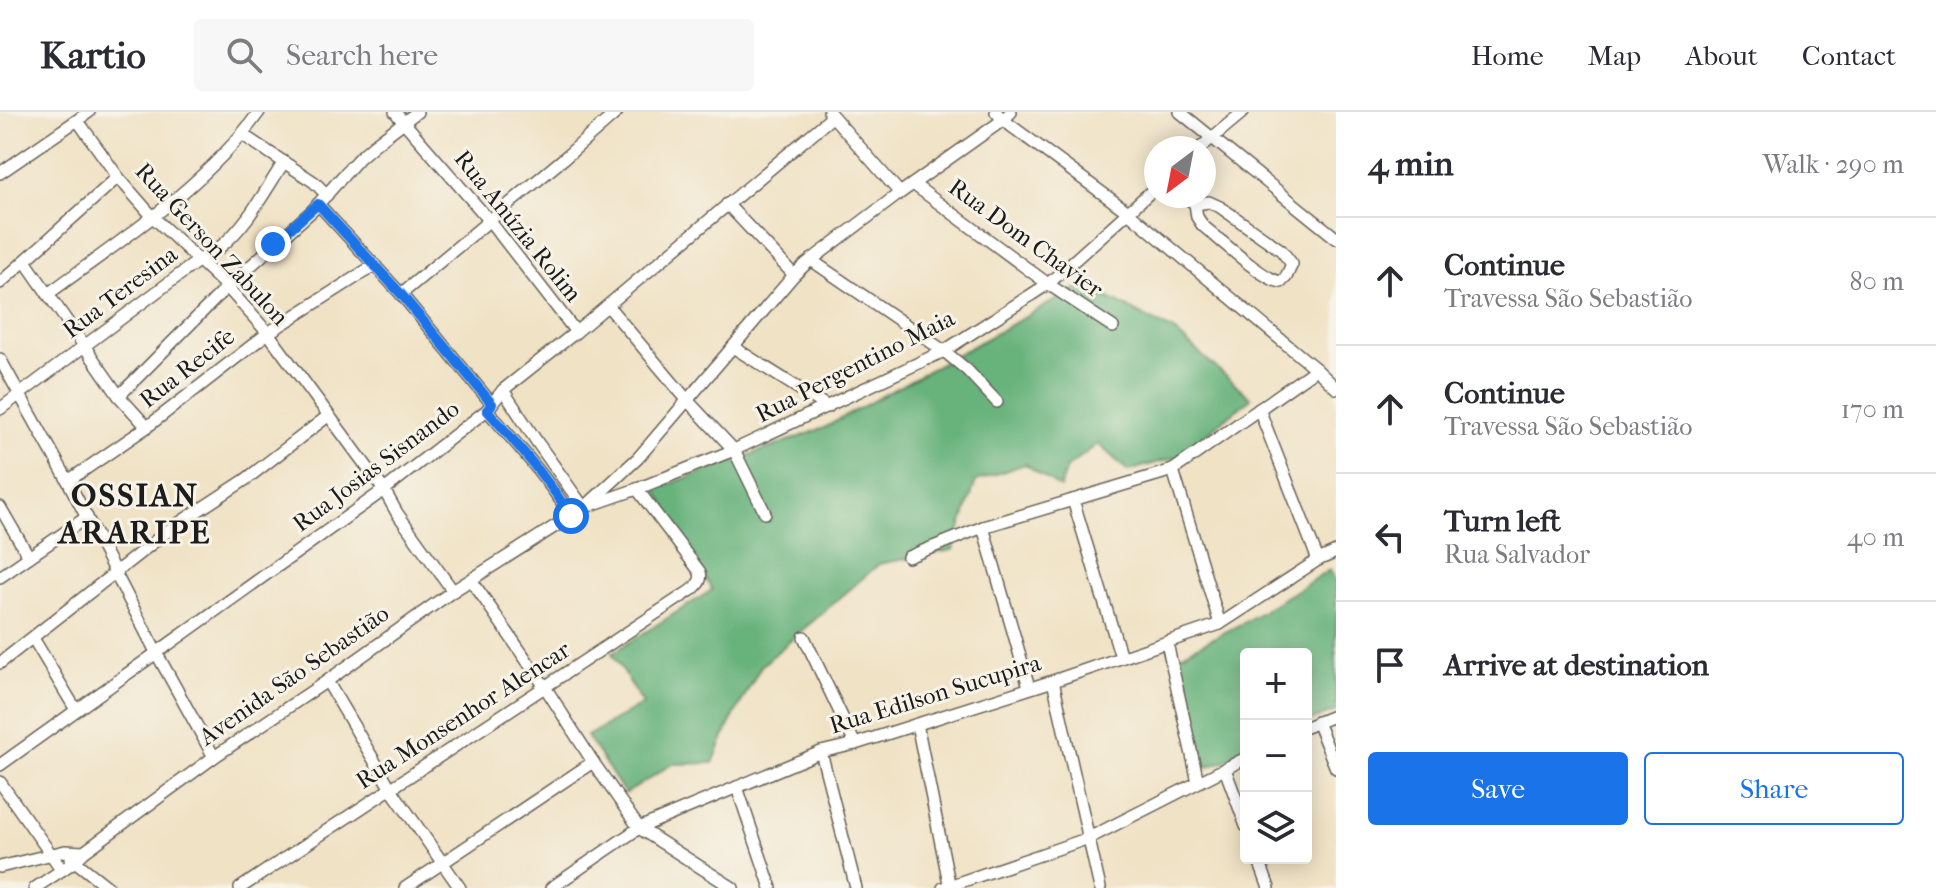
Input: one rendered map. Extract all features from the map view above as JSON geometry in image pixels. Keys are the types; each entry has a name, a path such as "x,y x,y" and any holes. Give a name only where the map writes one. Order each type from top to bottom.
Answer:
{"street":[{"path":"0,173 89,112"},
{"path":"48,294 197,180 243,135 259,112"},
{"name":"Rua Anúzia Rolim","path":"395,112 489,220 576,332"},
{"path":"119,396 227,287 318,204 359,158 417,112"},
{"path":"401,294 617,112"},
{"path":"1180,112 1210,136"},
{"path":"1214,136 1243,112"},
{"path":"831,114 900,193"},
{"name":"Rua Josias Sisnando","path":"0,765 384,490 489,407 503,390 608,306 831,114"},
{"path":"503,390 584,508 638,458 794,275 1003,115 1128,212 1336,388"},
{"name":"Rua Gerson Zabulon","path":"78,121 118,177 152,216 227,287 268,333 384,490 453,591"},
{"path":"243,135 314,182 327,195"},
{"path":"1216,141 1336,238"},
{"name":"Rua Teresina","path":"0,409 219,248 235,233 284,162"},
{"path":"0,283 118,177"},
{"name":"Rua Dom Chavier","path":"913,184 1048,284 1113,327"},
{"name":"Rua Pergentino Maia","path":"584,508 734,450 944,351 1048,284 1144,198"},
{"path":"1209,202 1220,207 1281,250 1292,264 1286,277 1276,282 1203,226 1197,217 1195,204 1209,202"},
{"path":"318,204 401,294 555,490 571,516"},
{"path":"727,204 794,275"},
{"path":"811,260 944,351 997,402"},
{"path":"25,261 119,396 147,427"},
{"name":"Rua Recife","path":"68,481 147,427 268,333 375,265"},
{"path":"608,306 734,450 765,513"},
{"path":"733,347 828,407"},
{"path":"0,359 214,757"},
{"path":"908,557 983,527 1173,470 1316,369"},
{"path":"1259,409 1318,560"},
{"path":"0,663 173,527 245,480 328,416"},
{"path":"1173,470 1220,624"},
{"name":"Rua Monsenhor Alencar","path":"240,888 693,589 701,578 700,572 637,489"},
{"path":"1073,500 1121,657"},
{"path":"0,507 29,557"},
{"name":"Avenida São Sebastião","path":"35,888 214,757 453,591 584,508"},
{"path":"0,577 87,517"},
{"path":"983,527 1029,687"},
{"name":"Rua Edilson Sucupira","path":"551,888 639,828 821,752 1053,681 1220,624 1318,560 1336,552"},
{"path":"472,581 639,828 733,888"},
{"path":"804,637 855,744"},
{"path":"33,638 76,710"},
{"path":"1167,643 1198,782"},
{"path":"327,681 391,789 460,888"},
{"path":"1053,681 1100,888"},
{"path":"1336,715 1312,724 1336,768"},
{"path":"917,724 947,887 1089,838 1240,761"},
{"path":"821,752 856,888"},
{"path":"405,888 593,762"},
{"path":"1225,769 1240,810"},
{"path":"0,782 62,870"},
{"path":"737,787 771,888"},
{"path":"0,867 65,851 84,852"},
{"path":"65,851 102,886"},
{"path":"1260,864 1269,888"},
{"path":"565,879 578,888"}],"green space":[{"path":"1083,285 1174,331 1251,398 1178,457 1128,471 1098,444 1066,468 1060,488 1025,464 976,481 953,550 879,564 761,666 729,725 713,763 672,764 625,794 587,736 643,704 612,653 712,590 656,489 824,428"},
{"path":"1330,570 1336,582 1336,711 1312,720 1312,648 1240,648 1240,755 1205,768 1180,655 1241,624"}],"district":[{"name":"OSSIAN ARARIPE","path":"135,514"}],"route":[{"path":"273,244 318,204 401,294 492,404 487,410 555,490 571,516"}]}
